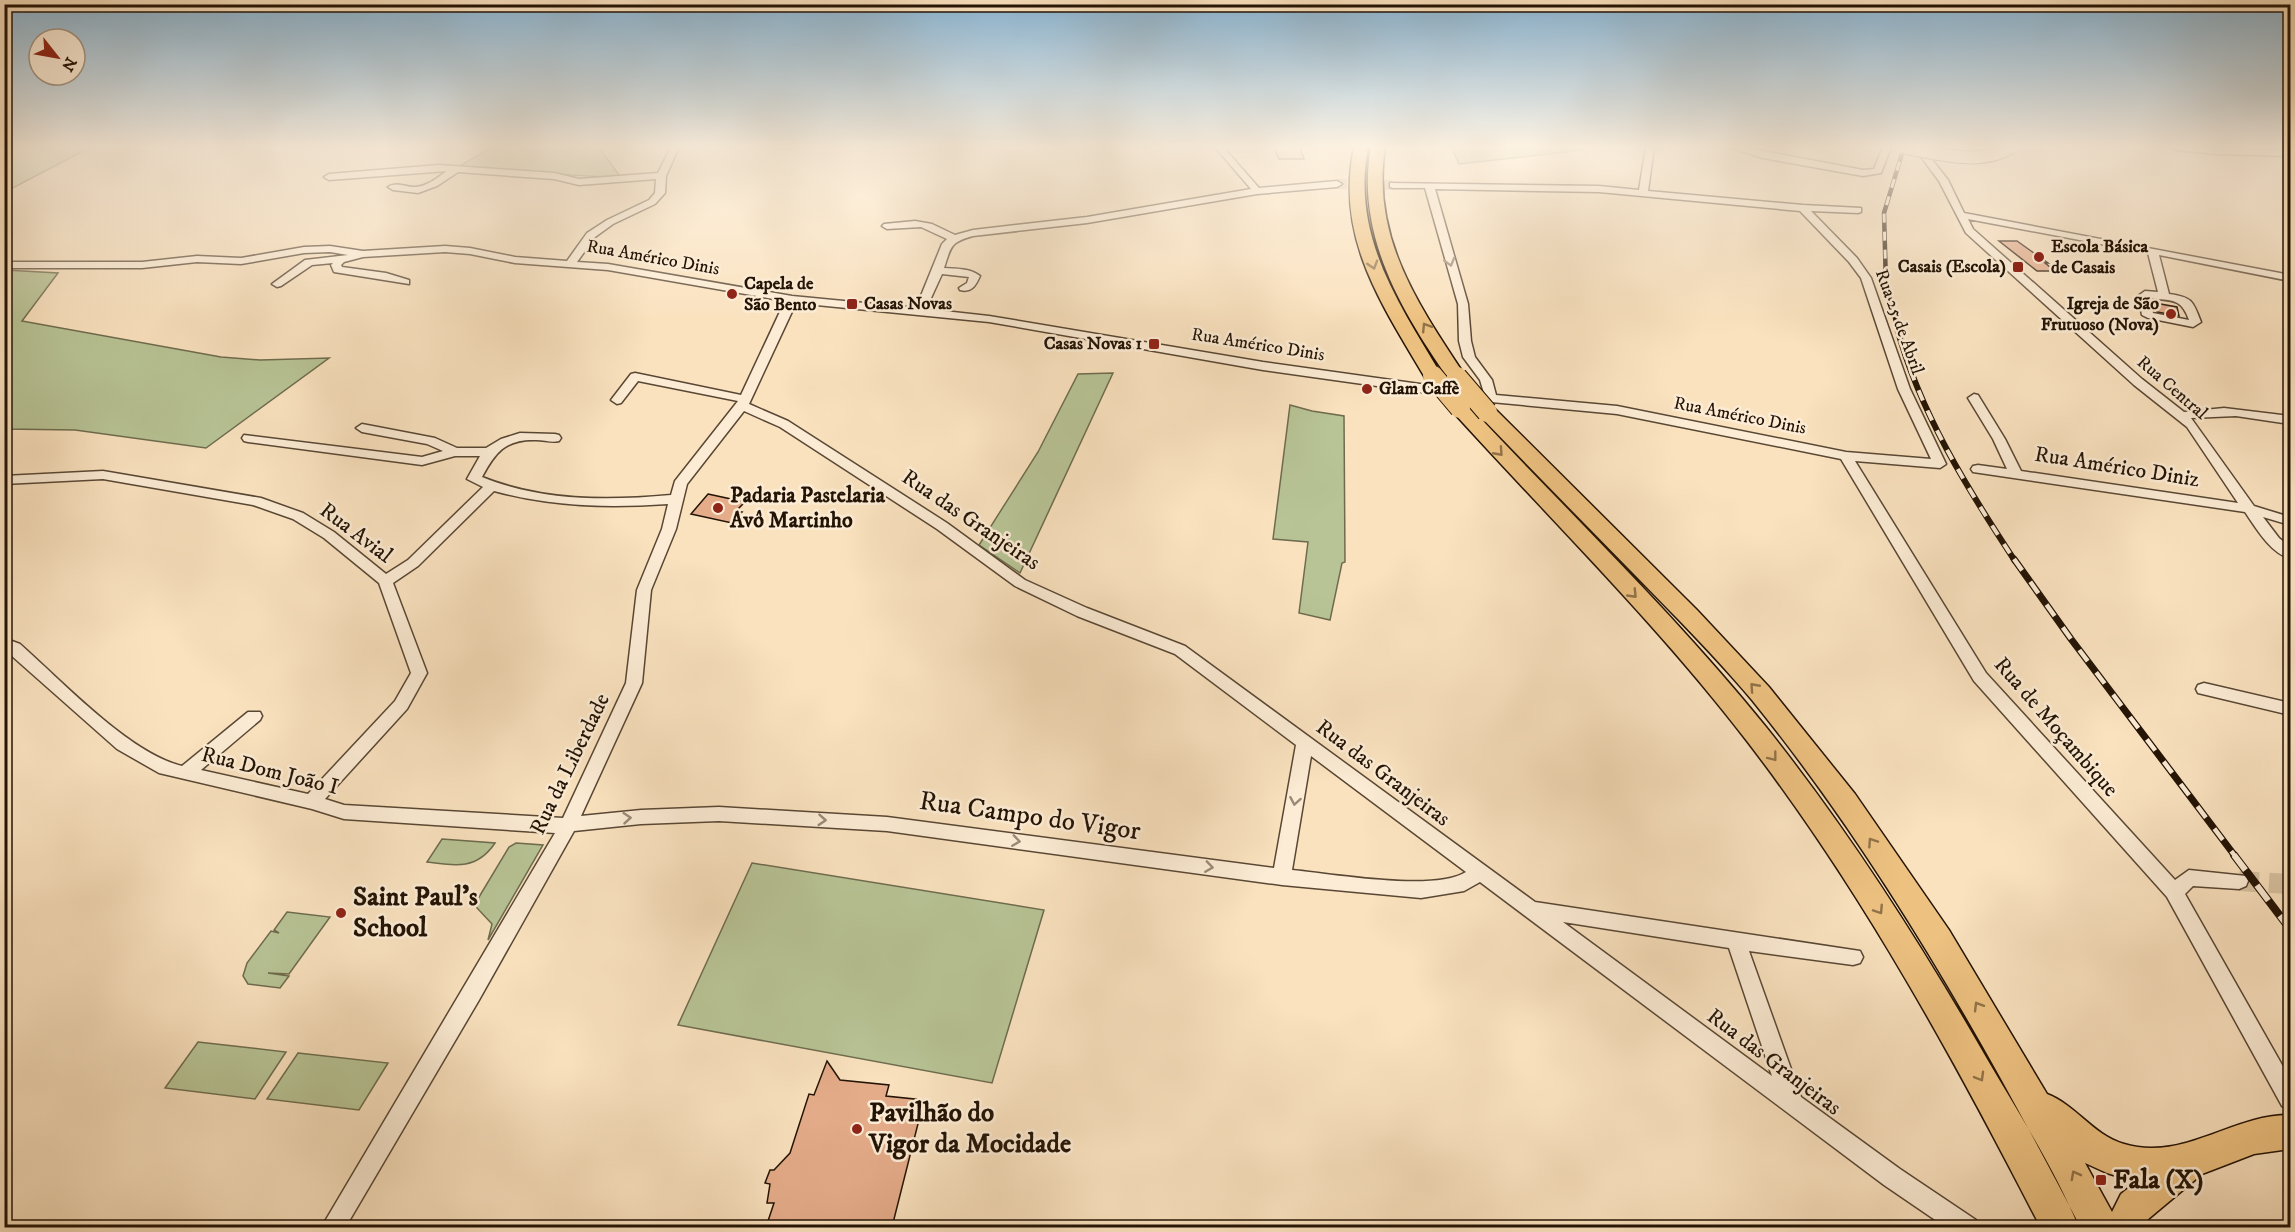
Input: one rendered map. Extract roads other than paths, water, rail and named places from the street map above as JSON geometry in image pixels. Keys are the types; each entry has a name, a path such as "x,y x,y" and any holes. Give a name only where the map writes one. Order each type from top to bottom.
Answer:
{"highway":[{"path":"1359,204 1363,231 1380,285 1433,376 1479,406 1689,616 1760,693 1845,802 1938,939 2028,1092 2101,1227"},
{"path":"1377,204 1382,232 1397,280 1457,377 1664,627 1728,700 1793,783 1917,967 2009,1128 2061,1227"},
{"path":"2028,1092 2066,1129 2100,1153 2125,1163 2149,1166 2190,1161 2261,1134 2290,1132"},
{"path":"2124,1227 2134,1207 2190,1161"}],"street":[{"path":"571,263 585,243 610,222 647,204"},
{"path":"919,313 938,272 947,244 954,238 973,233 1087,220 1187,204"},
{"path":"1434,204 1462,304 1469,357 1486,380 1479,406"},
{"path":"1768,204 1858,210"},
{"name":"Rua Central","path":"1955,204 1969,231 2012,267 2138,382 2191,424 2249,509 2274,541 2290,554"},
{"name":"Rua 25 de Abril","path":"1803,208 1853,260 1866,278 1884,323 1904,389 1940,464"},
{"path":"1960,215 2290,278"},
{"path":"887,226 921,223 954,238"},
{"path":"4,265 48,267 142,265 197,259 241,261 294,252 330,249 368,254"},
{"name":"Rua Américo Dinis","path":"368,254 445,249 470,251 515,260 571,263 643,272 701,285 792,299 989,319 1479,406 1617,410 1846,456 1940,464"},
{"path":"2153,253 2164,296"},
{"path":"277,284 309,262 368,254"},
{"path":"346,258 336,265 338,270 386,276 405,282"},
{"path":"938,272 968,273 975,276 971,285 964,288"},
{"name":"Rua da Liberdade","path":"332,1227 472,994 569,824 634,683 644,590 669,529 680,484 743,403 792,299"},
{"name":"Rua das Granjeiras","path":"617,400 634,377 743,403 784,424 942,526 1020,583 1082,612 1180,650 1892,1176 1968,1227"},
{"path":"1974,398 1999,439 2015,473"},
{"path":"2182,416 2208,410 2228,410 2290,420"},
{"path":"363,428 431,441 455,452"},
{"path":"555,438 518,435 503,441 489,452 474,479 491,487 542,498 634,503 675,499"},
{"path":"248,438 413,460 437,458 455,452 489,452"},
{"name":"Rua de Moçambique","path":"1846,456 1980,677 2174,892 2290,1099"},
{"name":"Rua Américo Diniz","path":"1978,469 2249,509 2290,521"},
{"name":"Rua Avial","path":"4,480 103,475 256,501 298,516 329,535 385,581 418,673 401,705 312,802"},
{"path":"385,581 413,563 491,487"},
{"name":"Rua Dom João I","path":"4,643 15,648 123,745 165,768 312,802 344,812 553,826 569,824"},
{"path":"2204,689 2290,709"},
{"path":"185,772 254,716"},
{"path":"1282,877 1305,743"},
{"name":"Rua Campo do Vigor","path":"569,824 641,817 719,814 887,824 1282,877 1421,890 1464,883 1479,873"},
{"path":"2174,892 2189,878 2239,881"},
{"path":"1531,910 1853,957"},
{"path":"1736,941 1792,1102"}],"tunnel":[{"path":"2239,881 2290,884"}],"railway":[{"path":"1887,204 1884,213 1886,285 1898,329"},
{"path":"1897,328 1918,390 1932,420 1963,478 2015,561"},
{"path":"2014,559 2071,639 2235,856"},
{"path":"2234,855 2290,929"}],"place":[{"name":"Escola Básica de Casais","path":"2039,257"},
{"name":"Casais (Escola)","path":"2018,267"},
{"name":"Capela de São Bento","path":"732,294"},
{"name":"Casas Novas","path":"852,304"},
{"name":"Igreja de São Frutuoso (Nova)","path":"2171,314"},
{"name":"Casas Novas 1","path":"1154,344"},
{"name":"Glam Caffè","path":"1367,389"},
{"name":"Padaria Pastelaria Avô Martinho","path":"718,508"},
{"name":"Saint Paul's School","path":"341,913"},
{"name":"Pavilhão do Vigor da Mocidade","path":"857,1129"},
{"name":"Fala (X)","path":"2101,1180"}]}
